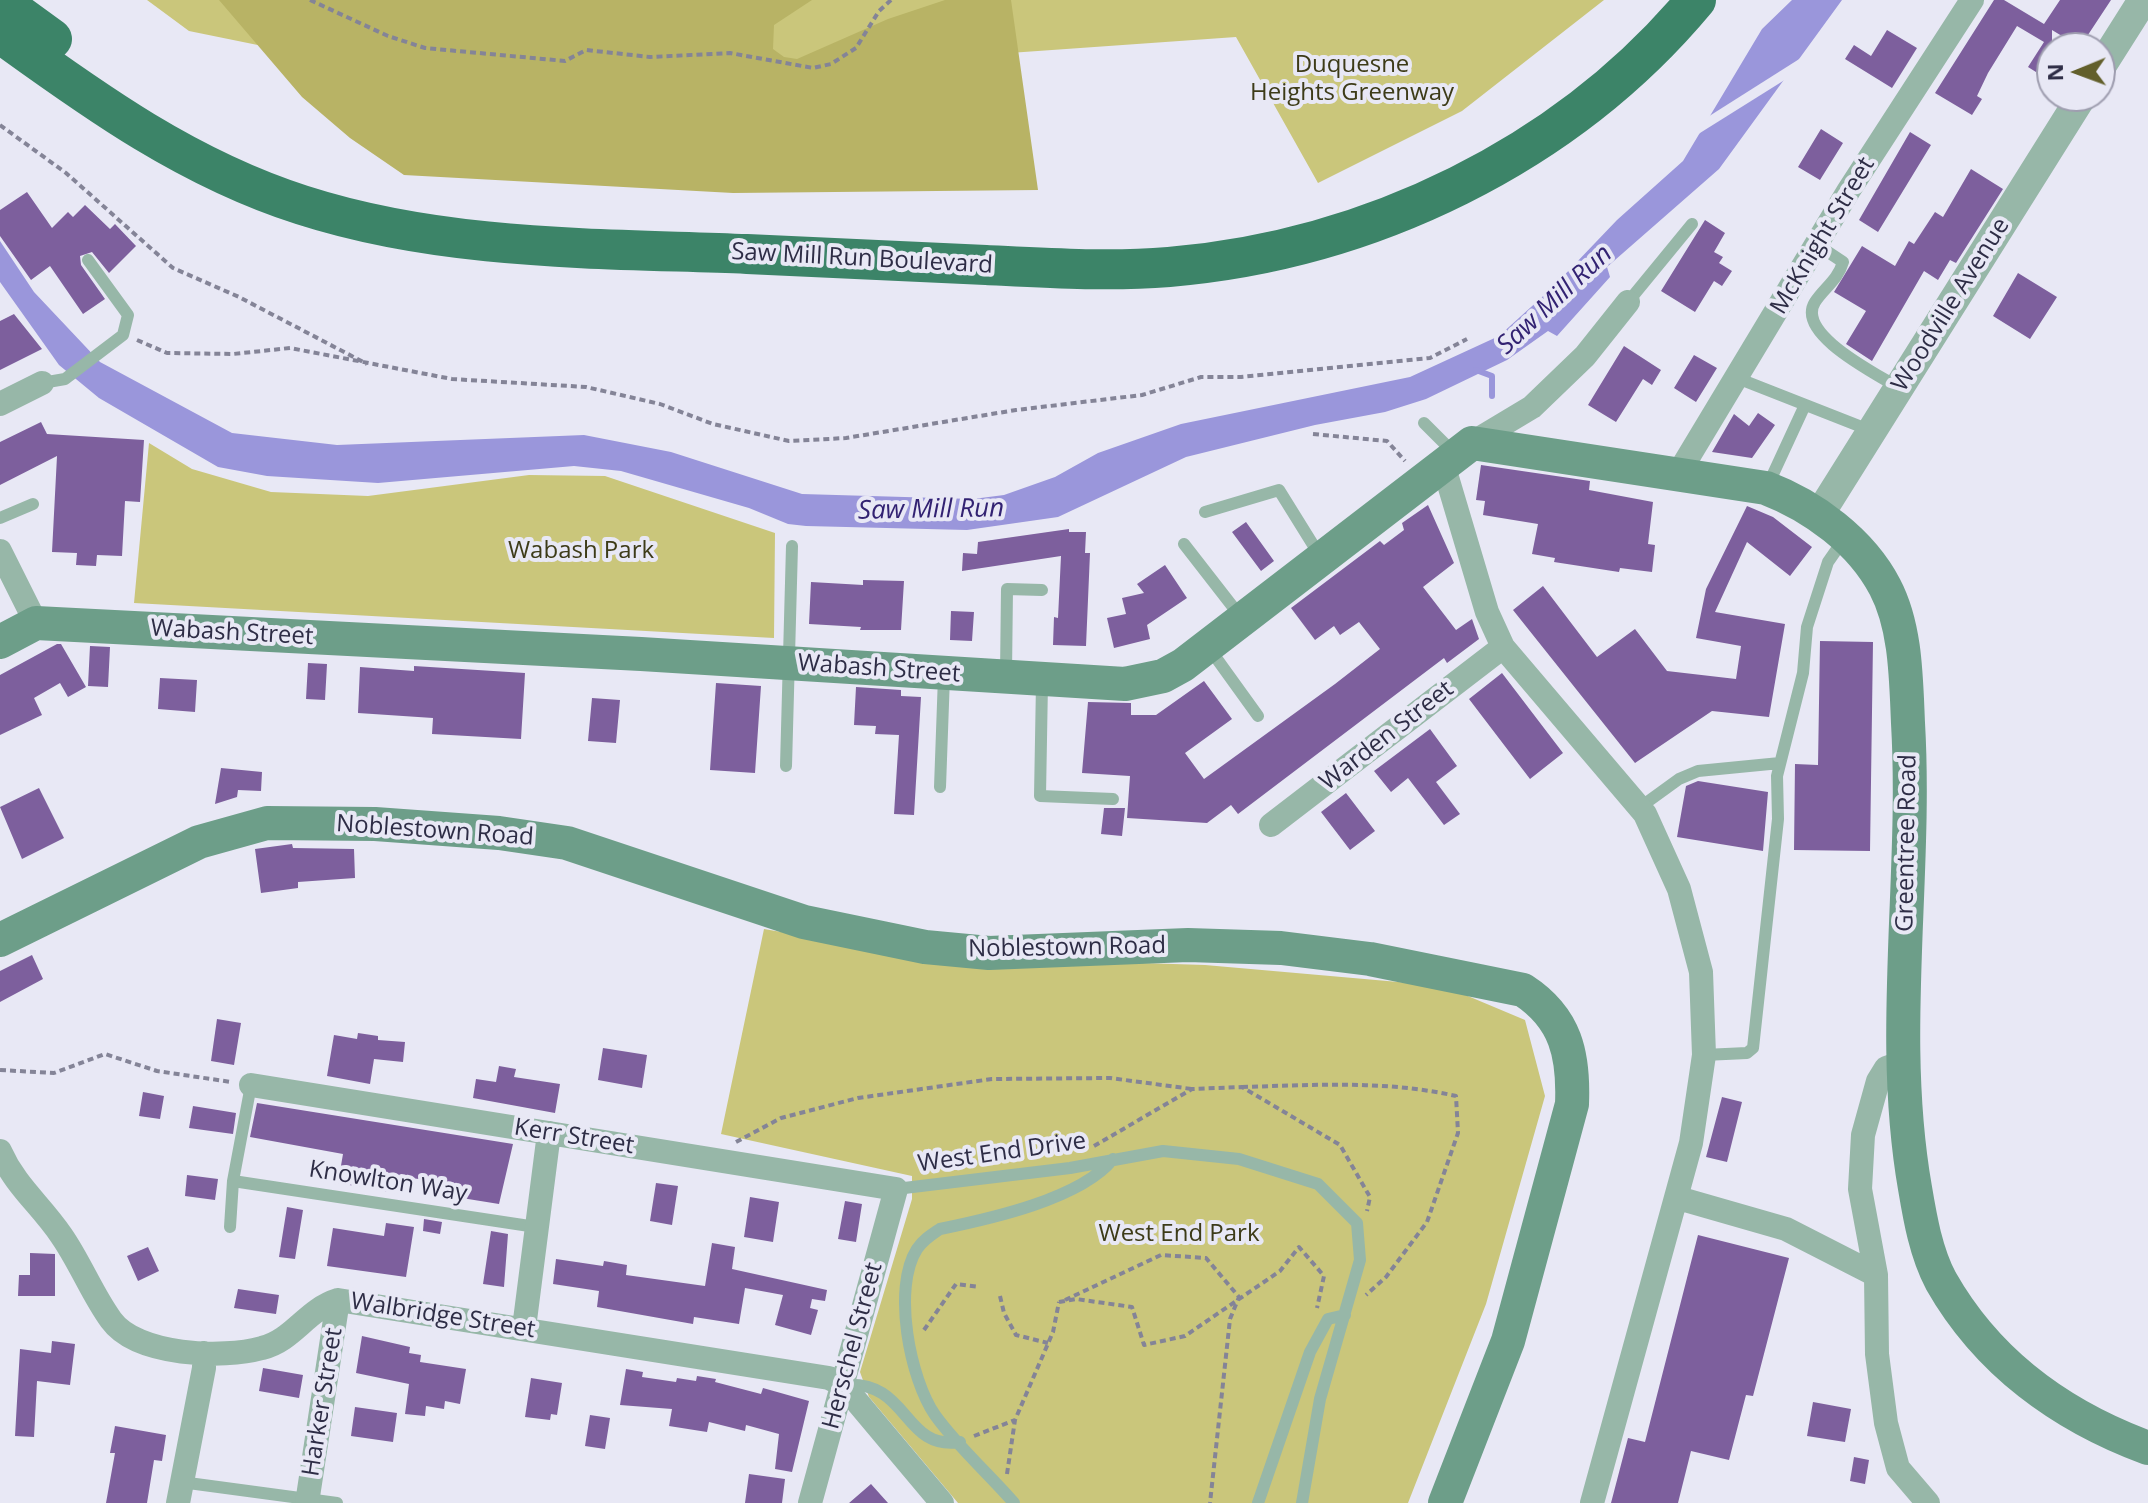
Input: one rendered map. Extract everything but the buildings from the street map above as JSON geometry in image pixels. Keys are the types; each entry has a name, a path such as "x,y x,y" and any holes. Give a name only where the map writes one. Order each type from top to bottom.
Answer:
{"highway":[{"name":"Saw Mill Run Boulevard","path":"3,0 135,98 221,145 307,179 411,206 516,218 1111,243 1211,237 1261,228 1309,216 1395,186 1480,144 1556,96 1595,65 1662,0"},
{"name":"Saw Mill Run Boulevard","path":"0,33 121,120 210,168 299,204 393,228 514,244 1124,269 1214,262 1316,241 1406,210 1449,190 1571,117 1646,53 1696,0"}],"main road":[{"name":"Greentree Road","path":"1449,461 1678,474 1766,488 1797,500 1819,515 1845,538 1884,586 1900,624 1912,788 1903,1062 1908,1147 1920,1223 1939,1278 1973,1330 2002,1362 2079,1417 2148,1448"},
{"name":"Wabash Street","path":"36,623 789,662 1111,684 1149,680 1183,665 1449,461"},
{"path":"0,642 36,623"},
{"name":"Noblestown Road","path":"0,940 199,842 267,823 375,824 499,833 567,843 804,922 925,947 989,953 1188,945 1281,948 1370,959 1523,990 1542,1002 1564,1032 1574,1075 1572,1104 1508,1341 1445,1503"}],"street":[{"name":"McKnight Street","path":"1678,474 1816,244 1972,0"},
{"path":"2116,43 2143,0"},
{"name":"Woodville Avenue","path":"1819,515 2072,112"},
{"name":"Wabash Street","path":"1449,461 1532,407 1585,356 1628,302"},
{"path":"0,404 54,381"},
{"path":"1449,461 1487,612 1503,647 1639,808 1665,851 1690,925 1701,972 1704,1055 1700,1099 1678,1198 1592,1503"},
{"path":"0,551 36,623"},
{"name":"Warden Street","path":"1271,825 1503,647"},
{"path":"1903,1062 1886,1068 1878,1081 1863,1135 1860,1189 1876,1275 1877,1354 1886,1423 1898,1468 1928,1503"},
{"name":"Kerr Street","path":"251,1085 896,1189"},
{"path":"524,1328 549,1133"},
{"name":"Walbridge Street","path":"0,1151 12,1177 59,1231 112,1321 127,1334 150,1344 204,1353 263,1348 285,1339 318,1306 338,1300 829,1378 843,1385"},
{"name":"Herschel Street","path":"810,1503 896,1189"},
{"path":"1678,1198 1786,1229 1876,1275"},
{"name":"Harker Street","path":"308,1501 338,1300"},
{"path":"180,1493 204,1368 204,1353"},
{"path":"843,1385 942,1503"}],"lane":[{"path":"1628,302 1692,224"},
{"path":"1816,244 1843,262 1840,273 1813,304 1812,320 1821,337 1899,388"},
{"path":"54,381 123,335 129,325 128,315 88,260"},
{"path":"1737,378 1872,431"},
{"path":"1766,488 1805,405"},
{"path":"1424,423 1449,461"},
{"path":"1205,512 1279,490 1321,558"},
{"path":"0,518 33,504"},
{"path":"1704,1055 1747,1053 1753,1048 1777,835 1780,763 1803,673 1807,627 1828,562 1845,538"},
{"path":"1184,544 1242,619"},
{"path":"786,766 792,546"},
{"path":"1006,677 1007,589 1042,590"},
{"path":"1208,645 1258,716"},
{"path":"940,787 944,673"},
{"path":"1042,680 1040,796 1113,799"},
{"path":"1639,808 1679,779 1698,771 1780,763"},
{"path":"230,1227 233,1181 251,1085"},
{"name":"West End Drive","path":"896,1189 1055,1170 1163,1151 1192,1152 1272,1166 1318,1184 1349,1212 1357,1223 1360,1240"},
{"name":"West End Drive","path":"1009,1498 935,1415 918,1381 910,1341 906,1276 924,1240 940,1229 1066,1192 1102,1173 1113,1159"},
{"name":"Knowlton Way","path":"233,1181 536,1227"},
{"path":"1302,1503 1315,1420 1360,1260 1360,1240"},
{"path":"1258,1503 1310,1352 1328,1319 1345,1315"},
{"path":"843,1385 865,1383 881,1389 929,1440 943,1444 960,1442"},
{"path":"180,1493 337,1503"}],"path":[{"path":"310,0 388,36 425,48 565,61 586,50 650,57 730,53 813,68 831,64 856,48 879,11 891,0"},
{"path":"0,125 66,173 173,268 239,297 373,366"},
{"path":"123,335 167,353 233,354 290,348 452,379 586,387 660,404 713,424 789,441 846,438 1016,410 1142,395 1201,377 1241,377 1430,358 1467,339"},
{"path":"1313,434 1387,441 1449,461"},
{"path":"0,1070 54,1073 105,1054 157,1071 251,1085"},
{"path":"706,1158 781,1118 858,1098 992,1079 1110,1078 1192,1089 1347,1083 1415,1087 1456,1096 1458,1133 1427,1222 1386,1277 1345,1315"},
{"path":"1242,1087 1340,1145 1370,1197 1360,1240"},
{"path":"1094,1146 1192,1089"},
{"path":"1059,1302 1076,1299 1132,1307 1144,1345 1185,1336 1280,1271 1299,1247 1324,1276 1315,1318"},
{"path":"1059,1302 1161,1255 1206,1258 1239,1297"},
{"path":"910,1341 924,1330 956,1284 979,1287"},
{"path":"1000,1296 1004,1313 1016,1335 1048,1343"},
{"path":"1210,1503 1230,1319 1239,1297"},
{"path":"1009,1498 1015,1420 1048,1343 1059,1302"},
{"path":"960,1442 1015,1420"}],"green space":[{"name":"Duquesne Heights Greenway","path":"147,0 1604,0 1462,111 1318,183 1236,37 698,75 498,94 189,31"},
{"name":"Wabash Park","path":"149,443 192,469 271,492 368,496 529,475 605,476 775,533 774,638 134,603"},
{"name":"West End Park","path":"764,929 920,956 1205,965 1444,986 1525,1020 1545,1096 1486,1304 1408,1503 958,1503 869,1397 860,1372 912,1199 912,1176 721,1134"}],"shaded area":[{"path":"219,0 812,0 774,25 773,49 784,57 797,59 888,19 945,0 1011,0 1038,190 733,193 404,175 350,138 302,97"}],"water":[{"name":"Saw Mill Run","path":"1792,0 1842,0 1719,169 1607,267 1610,277 1557,336 1548,331 1507,360 1426,399 1385,412 1315,425 1186,457 1058,517 967,530 806,526 788,524 749,508 621,471 574,466 378,483 267,476 218,467 99,398 59,365 0,282 0,241 34,292 100,362 232,433 337,445 584,435 671,452 802,494 973,499 1004,495 1055,477 1098,453 1181,424 1410,377 1499,336 1552,288 1617,220 1683,161 1762,29"}],"pier":[{"path":"1804,56 1791,76 1692,138 1703,120"}],"waterway":[{"path":"1476,370 1492,376 1492,396"}]}
